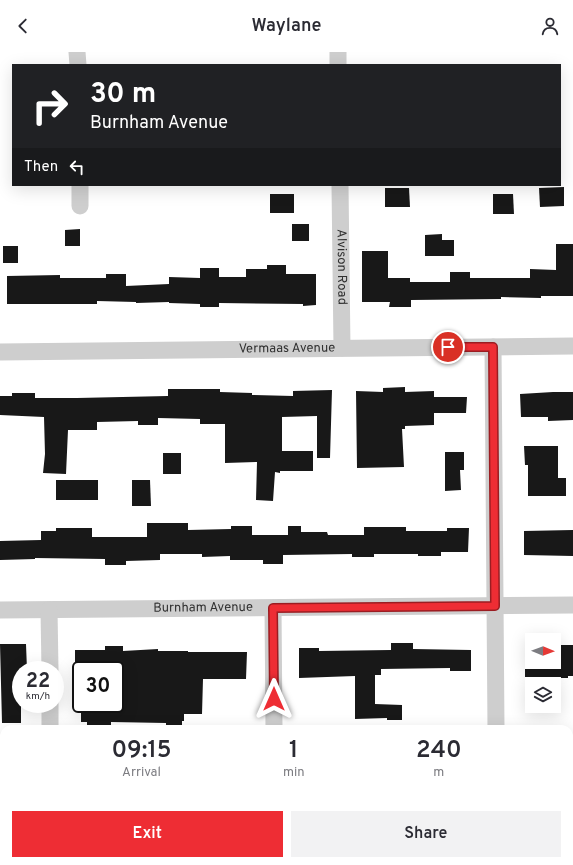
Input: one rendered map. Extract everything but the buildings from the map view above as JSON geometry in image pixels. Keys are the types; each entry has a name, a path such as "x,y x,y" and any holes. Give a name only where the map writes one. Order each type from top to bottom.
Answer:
{"street":[{"path":"77,52 78,64"},
{"path":"338,52 338,64"},
{"path":"80,186 80,206"},
{"name":"Alvison Road","path":"340,186 342,348"},
{"name":"Vermaas Avenue","path":"0,352 573,346"},
{"path":"493,347 496,725"},
{"name":"Burnham Avenue","path":"0,610 573,605"},
{"path":"273,608 274,725"},
{"path":"49,610 50,661"},
{"path":"50,713 50,725"}],"route":[{"path":"274,699 273,608 495,606 493,347 448,347"}]}
